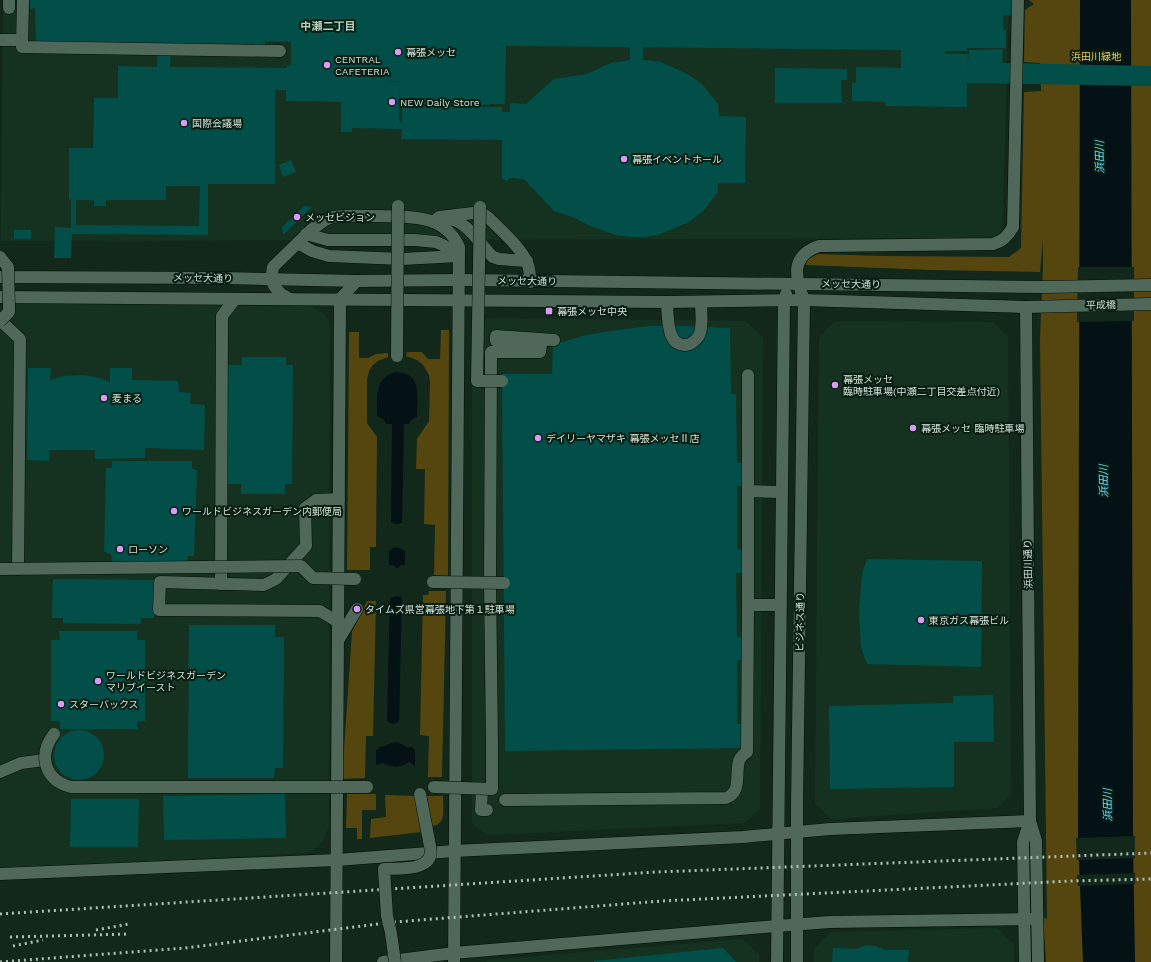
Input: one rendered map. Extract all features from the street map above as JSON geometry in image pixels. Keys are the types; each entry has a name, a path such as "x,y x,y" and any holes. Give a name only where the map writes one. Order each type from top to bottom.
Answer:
{"street":[{"path":"23,0 22,47 280,51"},
{"path":"794,283 799,260 803,254 810,249 819,246 993,244 1000,242 1008,236 1013,227 1018,0"},
{"path":"0,40 22,40"},
{"path":"397,356 398,206"},
{"path":"480,207 477,381 497,381"},
{"path":"433,222 439,217 473,213 483,214 489,218 518,248 527,261 530,269 530,282"},
{"path":"290,299 281,294 271,280 273,267 302,238 326,220 340,216 419,217 433,222 447,230 459,247 454,958"},
{"path":"433,222 440,219 454,219 466,228 493,257 499,260 527,261"},
{"path":"302,238 328,240 415,240 436,242 444,245 459,256"},
{"path":"302,238 312,251 329,256 402,258 459,256"},
{"path":"0,257 8,267 9,308 9,312 0,320 20,339 18,569"},
{"name":"メッセ大通り","path":"0,277 224,278 357,281 459,280 530,282 794,283 1054,287"},
{"path":"336,962 340,299 357,281"},
{"name":"ビジネス通り","path":"794,283 804,300 797,832 797,962"},
{"name":"ビジネス通り","path":"777,962 777,834 784,301 794,283"},
{"name":"平成橋","path":"1054,287 1151,285"},
{"name":"メッセ大通り","path":"0,297 667,302 804,300 1051,307"},
{"path":"221,584 222,316 235,299"},
{"path":"667,302 670,334 676,342 684,345 691,344 697,339 700,333 701,302"},
{"name":"平成橋","path":"1051,307 1151,304"},
{"name":"浜田川通り","path":"1026,307 1030,821"},
{"path":"434,787 492,789 490,583 497,381 491,352 540,352 541,345 496,341 496,336 554,340"},
{"path":"505,800 726,798 734,793 739,760 747,752 748,375"},
{"path":"748,491 781,492"},
{"path":"338,622 320,611 159,610 160,582 264,584 276,579 306,546 305,508 316,500 339,500"},
{"path":"0,569 301,566 313,578 355,579"},
{"path":"433,582 504,583"},
{"path":"748,605 780,605"},
{"path":"338,640 357,609"},
{"path":"54,734 46,748 45,760 49,772 55,779 62,784 71,787 366,787"},
{"path":"0,772 21,763 45,760"},
{"path":"482,789 481,810 487,810"},
{"path":"396,955 395,932 387,916 384,870 418,867 424,864 430,856 420,794"},
{"path":"0,874 337,860 454,851 777,834 830,829 1030,821"},
{"path":"1030,821 1036,841 1038,962"},
{"path":"1025,962 1023,842 1030,821"},
{"path":"383,962 454,958 797,924 1037,919"}],"shaded area":[{"name":"幕張メッセ","path":"3,0 1009,0 1002,238 1,241"},
{"path":"14,302 310,306 323,313 328,319 330,326 329,825 324,840 311,852 9,870 0,866 0,310"},
{"path":"487,318 746,321 763,338 760,808 745,823 487,835 472,823 472,334"},
{"path":"835,321 994,322 1008,337 1011,794 997,808 831,819 815,803 819,338"},
{"path":"997,928 1014,944 1014,962 814,962 814,949 830,932"},
{"path":"742,939 759,954 759,962 486,962 488,960"}],"green space":[{"name":"浜田川緑地","path":"1029,0 1151,0 1151,962 1046,962 1043,917 1047,919 1040,338 1043,240 1040,272 932,270 806,265 807,260 818,254 1009,257 1021,248 1024,92 1041,91 1040,63 1024,62 1025,10 1034,4"},
{"path":"441,330 449,330 448,576 434,575 435,525 424,524 425,469 416,469 417,439 429,421 429,375 423,365 417,360 406,356 407,352 422,352 428,359 440,359"},
{"path":"349,332 359,332 359,358 368,358 376,354 388,353 388,357 373,365 369,371 367,380 367,423 377,437 376,547 370,547 370,570 347,570"},
{"path":"429,591 446,591 442,777 428,777 429,736 420,735 423,595 428,595"},
{"path":"367,601 376,601 373,736 366,736 365,778 342,779 352,632"},
{"path":"347,794 376,794 376,810 362,810 362,839 357,839 357,828 346,828"},
{"path":"385,795 415,796 421,832 370,838 371,819 386,817"},
{"path":"426,796 443,796 443,815 440,823 436,825 431,826"}],"water":[{"name":"浜田川","path":"1080,0 1131,0 1133,841 1135,962 1083,962 1078,837"},
{"path":"396,372 405,373 415,382 418,402 417,417 411,420 409,424 404,424 402,523 396,524 391,522 392,424 386,424 384,420 377,416 377,396 383,379"},
{"path":"397,547 405,551 405,565 401,565 398,568 393,565 389,565 389,551"},
{"path":"397,596 402,598 399,721 393,724 387,721 390,598"},
{"path":"397,742 407,747 412,747 415,750 415,766 409,762 396,767 383,763 376,765 376,750 379,749 379,747"}],"pier":[{"path":"1078,267 1134,267 1134,321 1077,322"},
{"path":"1135,836 1135,858 1077,860 1076,838"},
{"path":"1135,873 1135,884 1078,886 1077,875"}],"building":[{"path":"30,0 1017,0 1017,15 1003,15 1003,30 1006,30 1006,48 967,48 967,51 945,51 945,54 968,54 967,74 969,50 1003,49 1002,63 1151,66 1151,86 967,83 967,107 885,106 885,102 852,101 852,83 856,83 856,67 901,68 901,50 643,47 643,60 661,62 687,74 701,83 718,104 719,116 746,117 745,183 718,183 718,192 704,210 689,222 658,235 645,237 616,235 590,226 575,218 554,211 524,179 510,178 508,181 502,179 502,140 401,139 402,129 352,128 352,132 341,132 341,102 286,101 286,90 275,90 275,184 208,184 208,235 72,234 71,258 54,258 55,227 71,228 71,199 69,200 69,148 93,148 94,98 118,98 118,66 157,67 158,43 36,42 35,8 30,9","holes":["265,41 291,42 291,65 287,66 287,68 170,67 171,43 265,44","506,46 630,47 630,60 611,63 587,74 554,79 526,104 510,103 510,112 502,112 502,107 402,107 402,122 399,121 400,82 400,103 505,104","378,81 400,81 400,82","166,186 200,186 199,226 76,225 76,200 94,200 94,206 106,206 106,200 166,200"]},
{"path":"775,68 847,69 847,80 841,80 842,103 775,103"},
{"path":"291,160 296,172 283,177 279,165"},
{"name":"メッセビジョン","path":"304,206 312,207 283,235 282,227"},
{"path":"14,230 31,230 31,239 14,239"},
{"path":"650,326 730,328 731,394 736,394 737,463 743,463 743,486 737,486 737,549 742,549 743,573 736,573 737,637 742,637 743,660 737,660 737,724 743,724 743,748 505,751 502,374 552,374 553,345 586,335"},
{"path":"242,357 286,357 286,365 293,365 292,484 285,484 285,494 241,494 241,484 224,484 225,365 242,365"},
{"path":"28,368 51,368 50,380 64,376 83,375 96,377 110,382 110,368 132,368 132,380 178,381 179,392 191,393 190,404 205,405 204,450 145,448 145,458 95,459 95,450 49,450 49,461 27,460"},
{"path":"112,461 192,461 192,469 197,470 194,556 188,556 187,561 112,561 111,554 104,552 106,468 112,468"},
{"name":"東京ガス幕張ビル","path":"867,559 982,561 981,667 867,664 861,647 859,611 862,574"},
{"path":"53,579 154,580 154,618 141,618 141,624 63,623 63,618 52,618"},
{"path":"189,625 275,625 275,637 284,637 283,768 275,768 274,778 188,778"},
{"name":"ワールドビジネスガーデン マリブイースト","path":"59,631 137,631 137,640 145,640 145,721 137,721 137,729 60,729 60,721 51,721 51,640 60,640"},
{"path":"993,695 994,742 954,742 954,787 830,789 829,706 953,703 953,696"},
{"path":"79,730 93,734 100,741 104,755 100,769 93,776 79,780 65,776 58,769 54,755 58,741 65,734"},
{"path":"285,794 286,838 164,840 163,796"},
{"path":"71,799 139,799 138,847 70,847"},
{"path":"866,945 876,946 885,950 909,950 908,962 832,962 833,948 857,949"},
{"path":"723,948 736,962 594,962 594,961"}],"railway":[{"path":"0,914 656,872 1151,853"},
{"path":"0,962 185,948 395,922 662,901 1071,881 1151,879"},
{"path":"96,930 129,924"},
{"path":"10,937 130,934"},
{"path":"13,946 43,940"}],"place":[{"name":"幕張メッセ","path":"398,52"},
{"name":"CENTRAL CAFETERIA","path":"327,65"},
{"name":"NEW Daily Store","path":"392,102"},
{"name":"国際会議場","path":"184,123"},
{"name":"幕張イベントホール","path":"624,159"},
{"name":"メッセビジョン","path":"297,217"},
{"name":"幕張メッセ中央","path":"549,311"},
{"name":"幕張メッセ 臨時駐車場(中瀬二丁目交差点付近)","path":"835,385"},
{"name":"麦まる","path":"104,398"},
{"name":"幕張メッセ 臨時駐車場","path":"913,428"},
{"name":"デイリーヤマザキ 幕張メッセⅡ店","path":"538,438"},
{"name":"ワールドビジネスガーデン内郵便局","path":"174,511"},
{"name":"ローソン","path":"120,549"},
{"name":"タイムズ県営幕張地下第１駐車場","path":"357,609"},
{"name":"東京ガス幕張ビル","path":"921,620"},
{"name":"ワールドビジネスガーデン マリブイースト","path":"98,681"},
{"name":"スターバックス","path":"61,704"}],"district":[{"name":"中瀬二丁目","path":"328,26"}]}
